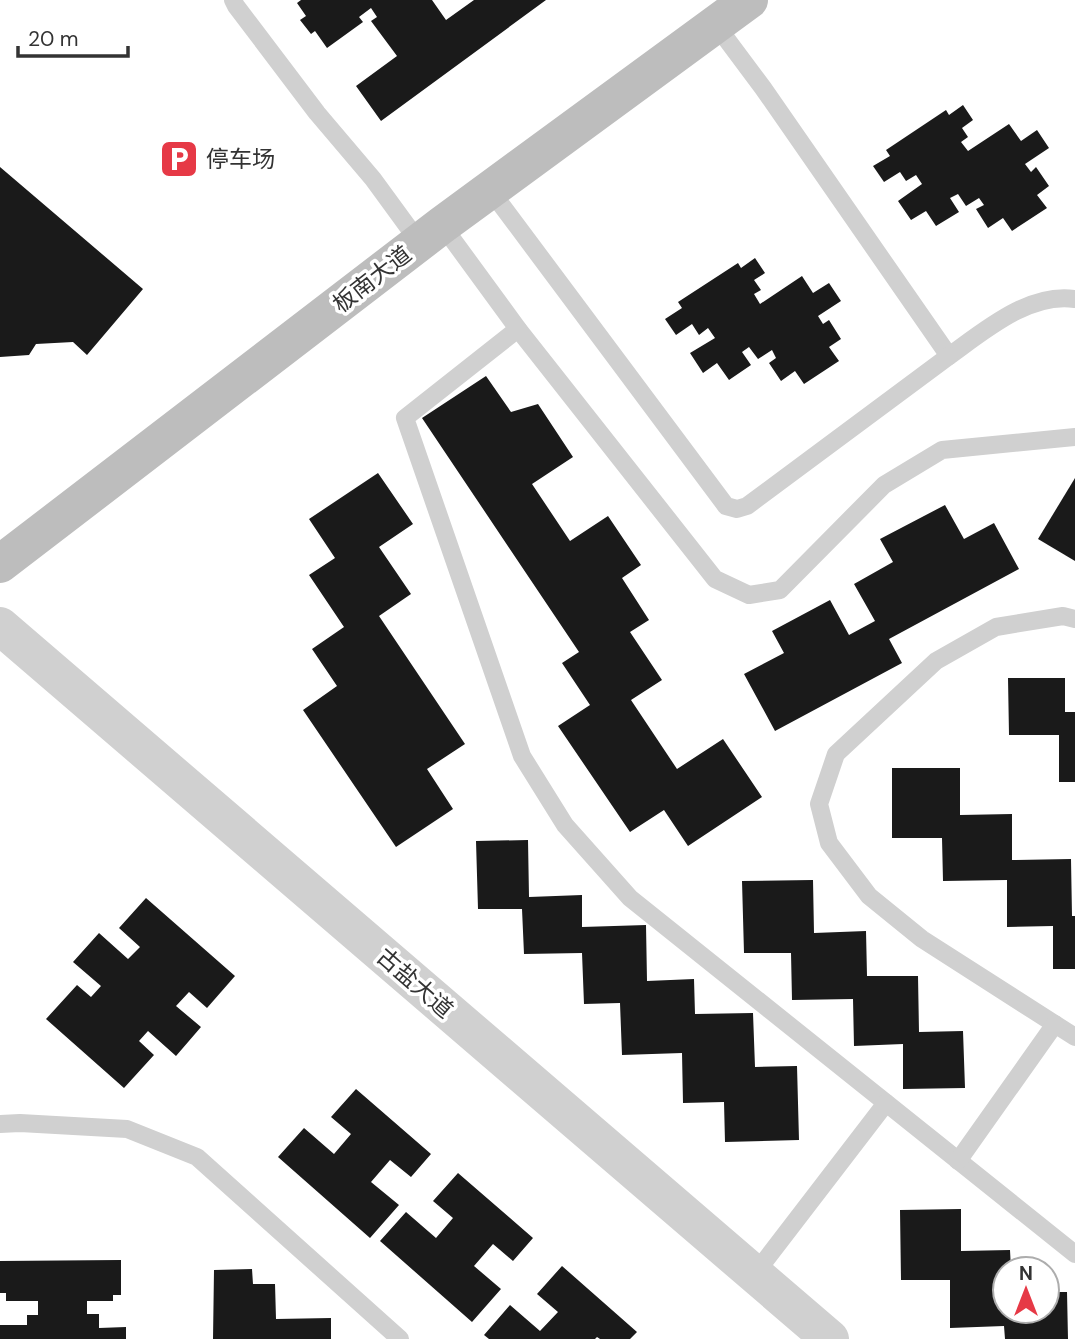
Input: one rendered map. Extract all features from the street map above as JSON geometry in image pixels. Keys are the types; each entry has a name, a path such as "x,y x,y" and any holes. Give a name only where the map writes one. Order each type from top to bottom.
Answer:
{"main road":[{"name":"板南大道","path":"0,564 430,234 749,0"}],"street":[{"name":"古盐大道","path":"0,626 830,1339"}],"lane":[{"path":"233,0 317,113 373,179 430,234 518,329 715,579 749,595 780,590 884,485 942,450 1075,437"},
{"path":"716,25 763,88 949,356"},
{"path":"491,191 726,506 737,509 747,506 989,327 1027,305 1045,300 1075,299"},
{"path":"518,329 405,418 522,756 565,825 630,898 1075,1254"},
{"path":"1075,619 1063,616 996,627 936,662 836,754 819,804 829,843 869,896 922,939 1075,1037"},
{"path":"958,1161 1055,1024"},
{"path":"754,1275 886,1103"},
{"path":"0,1124 127,1129 197,1157 400,1339"}],"building":[{"path":"301,0 432,0 446,20 474,0 546,0 381,121 356,86 397,56 371,21 377,17 371,8 359,17 363,22 327,48 315,31 311,34 300,20 306,16 297,3"},
{"path":"963,105 973,120 962,128 968,137 961,142 968,151 1009,124 1021,141 1037,130 1049,148 1025,164 1031,172 1036,167 1049,186 1037,195 1047,208 1012,231 1003,218 988,228 976,209 984,205 979,198 966,206 958,194 950,198 959,212 936,226 926,211 911,220 898,201 922,184 916,175 906,181 900,172 884,182 873,166 890,156 886,150 946,110 949,115"},
{"path":"0,167 143,289 87,355 73,342 36,344 29,355 0,357"},
{"path":"755,258 765,273 754,280 761,290 754,294 760,304 802,276 813,293 829,283 841,301 818,316 823,324 829,320 841,339 829,347 839,361 804,384 795,371 781,381 769,363 776,358 772,350 758,359 749,347 742,352 751,365 729,380 717,363 703,373 690,353 715,338 708,328 699,335 692,324 676,335 665,319 682,308 678,302 738,263 741,268"},
{"path":"486,376 511,412 538,404 573,457 532,484 570,541 608,516 641,565 622,578 649,620 630,632 662,680 631,700 677,769 723,739 762,797 688,846 664,810 630,832 558,726 590,705 562,663 579,652 422,418"},
{"path":"378,473 413,524 379,547 411,594 379,616 465,744 427,769 453,809 396,847 303,710 337,686 312,649 344,627 309,575 335,558 309,519"},
{"path":"1075,478 1075,561 1038,539"},
{"path":"945,505 964,539 994,523 1019,569 889,639 902,663 775,731 744,674 784,653 772,631 830,600 849,635 875,621 854,584 893,562 880,539"},
{"path":"1008,678 1065,678 1065,712 1075,712 1075,782 1059,782 1059,735 1009,735"},
{"path":"892,768 960,768 960,815 1012,814 1012,860 1071,859 1075,969 1053,969 1053,926 1007,927 1007,880 943,881 942,838 892,838"},
{"path":"528,840 529,897 582,895 582,927 646,925 647,981 694,979 695,1014 753,1013 755,1067 797,1066 799,1140 725,1142 724,1102 683,1103 682,1053 622,1055 620,1003 584,1004 582,953 524,954 522,909 478,909 476,841"},
{"path":"813,880 814,933 866,931 867,976 918,976 919,1032 963,1031 965,1088 903,1089 903,1044 854,1046 853,999 792,1000 791,953 744,953 742,881"},
{"path":"146,898 235,976 207,1008 189,992 176,1006 201,1027 176,1056 148,1031 139,1041 154,1055 124,1088 46,1019 77,985 91,997 101,986 73,962 99,933 128,959 140,947 119,928"},
{"path":"356,1089 431,1154 411,1177 390,1160 371,1182 399,1205 370,1238 278,1157 304,1128 334,1154 351,1134 331,1117"},
{"path":"458,1173 533,1238 513,1261 493,1244 474,1266 501,1289 472,1322 380,1241 406,1212 436,1238 453,1218 433,1201"},
{"path":"961,1209 961,1251 1010,1250 1010,1255 991,1255 991,1325 1061,1325 1061,1292 1067,1292 1068,1339 1005,1339 1004,1326 950,1328 950,1280 901,1280 900,1210"},
{"path":"121,1260 121,1295 113,1295 113,1301 87,1301 87,1314 99,1314 99,1328 126,1327 126,1339 0,1339 0,1325 27,1325 27,1315 38,1315 38,1301 6,1301 6,1293 0,1293 0,1261"},
{"path":"562,1266 637,1332 630,1339 489,1339 484,1335 510,1305 540,1331 558,1312 537,1294"},
{"path":"252,1269 253,1284 275,1284 276,1319 331,1318 331,1339 213,1339 214,1270"}],"place":[{"name":"停车场","path":"179,159"}]}
